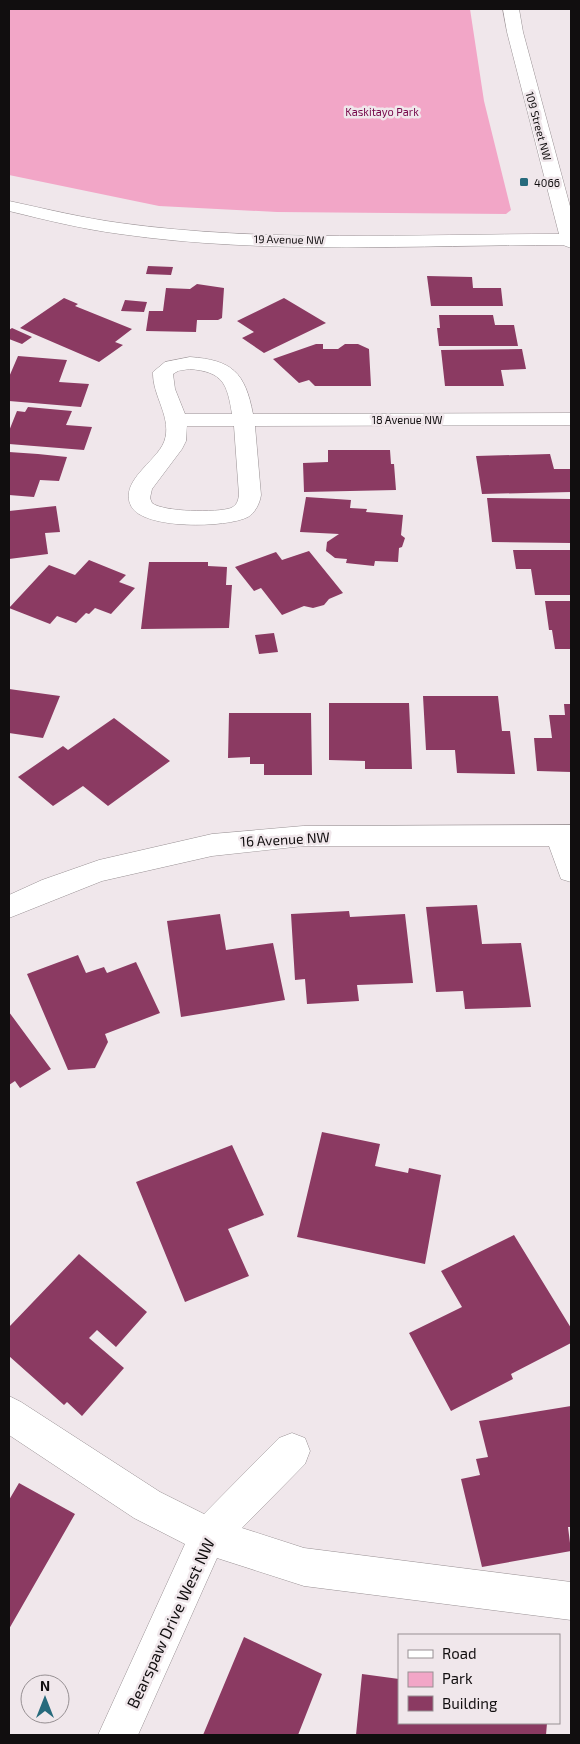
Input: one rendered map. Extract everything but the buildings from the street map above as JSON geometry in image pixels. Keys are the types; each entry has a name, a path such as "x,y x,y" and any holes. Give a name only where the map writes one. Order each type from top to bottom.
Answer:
{"street":[{"name":"109 Street NW","path":"511,9 514,32 571,241"},
{"name":"19 Avenue NW","path":"9,206 98,225 191,236 312,240 571,241"},
{"path":"190,363 208,365 232,378 237,389 243,419 250,495 248,504 239,512 228,516 163,516 147,512 142,506 139,493 146,479 176,441 177,420 161,381 163,372 172,366 190,363"},
{"name":"18 Avenue NW","path":"177,420 571,419"},
{"path":"565,835 571,871"},
{"name":"16 Avenue NW","path":"9,907 52,888 99,871 212,845 303,836 565,835"},
{"path":"9,1414 147,1505 208,1536 304,1567 571,1601"},
{"name":"Bearspaw Drive West NW","path":"118,1735 208,1536 292,1451"}],"green space":[{"name":"Kaskitayo Park","path":"9,9 470,9 484,101 511,210 506,214 277,212 159,206 9,175"}],"place":[{"name":"4066","path":"524,182"}]}
